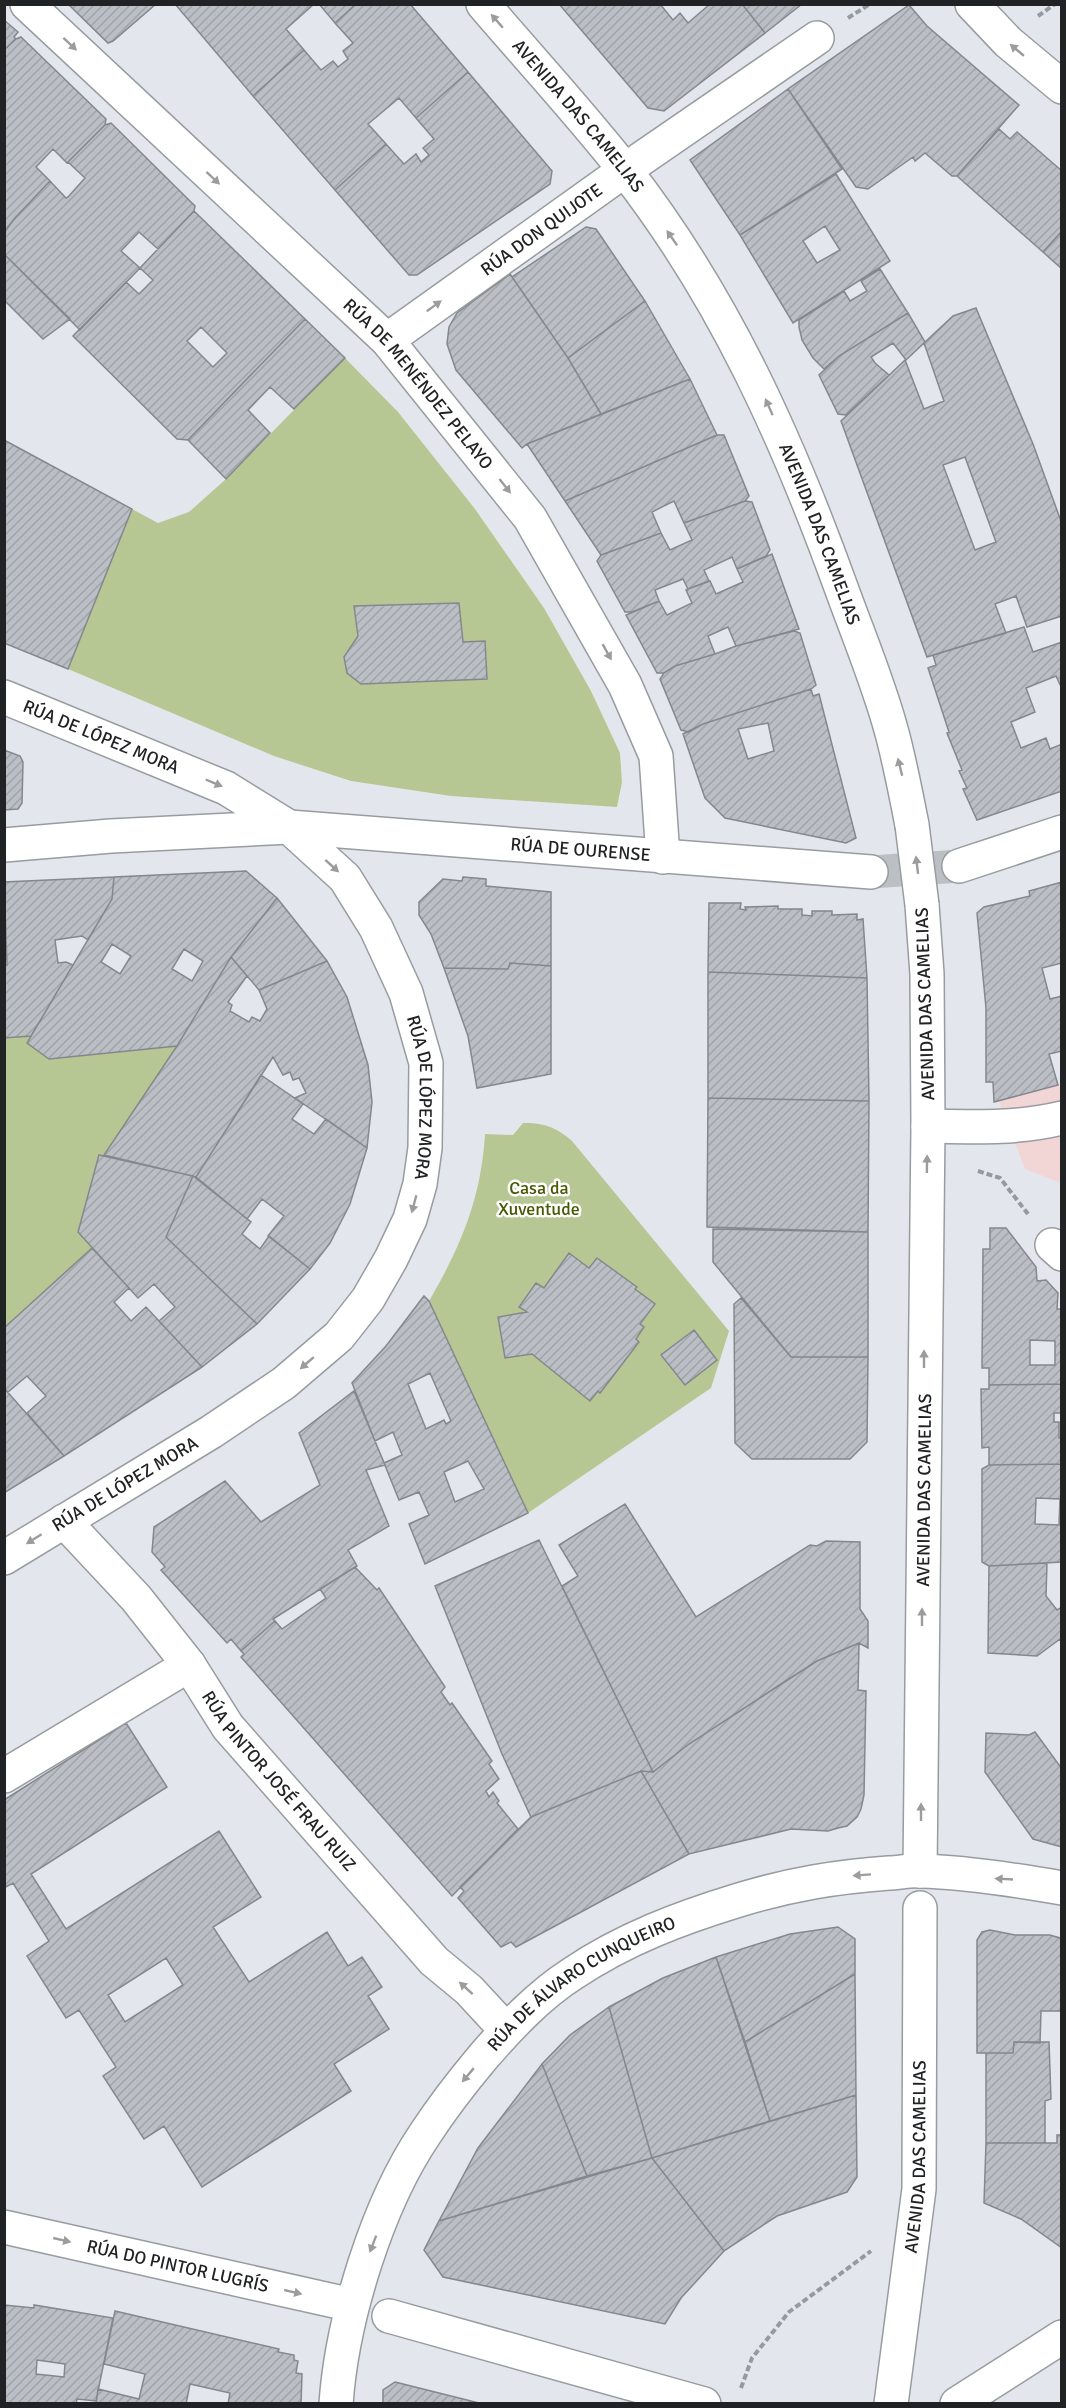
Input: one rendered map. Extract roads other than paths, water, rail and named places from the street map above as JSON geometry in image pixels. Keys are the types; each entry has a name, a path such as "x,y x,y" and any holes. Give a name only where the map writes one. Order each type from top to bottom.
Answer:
{"street":[{"name":"RÚA DE MENÉNDEZ PELAYO","path":"27,4 387,340 530,518 625,685 656,756 663,857"},
{"name":"AVENIDA DAS CAMELIAS","path":"483,4 625,170 714,302 754,376 785,444 833,564 892,732 912,825 922,904 927,974 928,1126 920,1871"},
{"path":"972,4 1008,42 1062,87"},
{"name":"RÚA DON QUIJOTE","path":"387,340 625,170 817,38"},
{"name":"RÚA DE LÓPEZ MORA","path":"4,697 226,788 289,827 345,878 376,928 406,993 426,1063 425,1148 420,1184 410,1219 392,1259 368,1299 339,1336 284,1383 211,1432 4,1558"},
{"name":"RÚA DE OURENSE","path":"4,845 111,836 289,827 871,872"},
{"path":"959,866 1062,832"},
{"path":"928,1126 1011,1127 1062,1118"},
{"name":"RÚA PINTOR JOSÉ FRAU RUIZ","path":"64,1521 136,1598 189,1665 228,1727 434,1961 469,1990 506,2030"},
{"path":"4,1776 189,1665"},
{"name":"RÚA DE ÁLVARO CUNQUEIRO","path":"336,2403 352,2305 393,2191 424,2136 464,2081 506,2030 570,1975 627,1941 692,1914 763,1892 822,1879 920,1871 1010,1879 1062,1888"},
{"name":"AVENIDA DAS CAMELIAS","path":"891,2403 919,2189 920,1908"},
{"name":"RÚA DO PINTOR LUGRÍS","path":"4,2227 352,2305"},
{"path":"389,2316 704,2403"},
{"path":"957,2403 1062,2337"}],"tunnel":[{"path":"871,872 959,866"}],"park label":[{"name":"Casa da Xuventude","path":"539,1198"}]}
